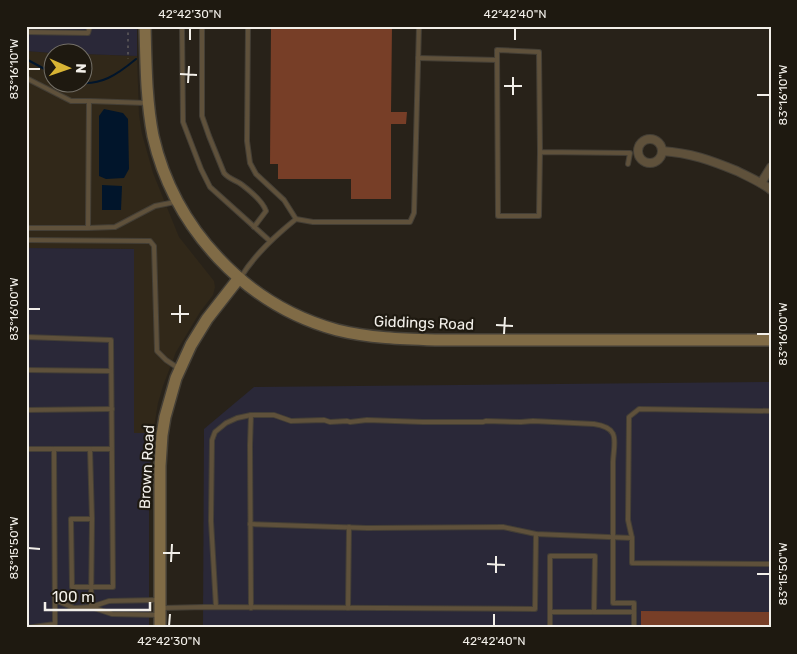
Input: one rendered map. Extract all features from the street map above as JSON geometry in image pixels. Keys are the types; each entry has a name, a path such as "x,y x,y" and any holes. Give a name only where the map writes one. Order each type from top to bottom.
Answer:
{"main road":[{"path":"145,26 148,103 157,151 166,177 177,202 192,226 221,261 239,278"},
{"name":"Giddings Road","path":"239,278 272,302 304,318 337,330 371,336 435,340 771,340"},
{"name":"Brown Road","path":"160,628 161,450 166,412 173,387 191,345 203,325 239,278"}],"street":[{"path":"662,151 707,159 748,176 771,190"},
{"path":"761,183 771,167"}],"lane":[{"path":"26,32 88,33 90,26"},
{"path":"182,26 183,122 201,169 210,187 270,241"},
{"path":"202,26 202,116 224,173 228,178 241,184 264,205 266,211 254,226"},
{"path":"248,26 247,141 250,163 256,174 284,200 296,219 313,222 410,222 414,212 419,26"},
{"path":"497,50 539,52 540,152 539,216 498,216 497,50"},
{"path":"418,58 497,60"},
{"path":"26,78 71,102 148,103"},
{"path":"88,228 89,101"},
{"path":"540,152 630,153 628,164"},
{"path":"26,228 115,227 155,206 177,202"},
{"path":"239,278 270,241 296,219"},
{"path":"26,240 150,241 154,246 157,351 180,370"},
{"path":"26,337 110,340 113,587 72,587 71,519 92,519"},
{"path":"26,370 111,371"},
{"path":"26,410 112,409"},
{"path":"771,411 639,409 629,417 628,520 632,538 632,563 771,564"},
{"path":"216,607 211,521 212,440 215,432 226,423 251,415 274,415 291,421 324,420 330,422 367,420 461,423 533,421 603,426 613,432 613,603 634,603 634,628"},
{"path":"251,415 251,608"},
{"path":"26,449 111,448"},
{"path":"26,628 55,624 54,449"},
{"path":"90,449 92,519 91,607"},
{"path":"250,524 349,527 504,527 536,534 632,538"},
{"path":"348,608 349,527"},
{"path":"91,607 112,614 160,608 216,607 535,608 536,534"},
{"path":"550,628 550,556 595,556 594,612"},
{"path":"55,600 74,608 91,607 109,600 160,608"},
{"path":"550,612 634,612"}],"path":[{"path":"128,26 128,59"}],"shaded area":[{"path":"26,26 137,26 137,56 92,54 92,42 42,42 42,52 26,51"},
{"path":"26,51 42,52 42,92 92,92 92,54 137,56 139,115 142,134 153,173 179,237 214,281 215,287 213,295 200,312 176,352 158,403 153,433 134,433 134,249 26,248"},
{"path":"26,248 134,249 134,433 153,433 149,478 149,628 26,628"},
{"path":"771,382 771,628 203,628 204,429 254,387"}],"water":[{"path":"104,109 123,113 128,119 129,169 124,178 106,179 99,176 99,116"},
{"path":"102,185 122,186 121,210 102,210"}],"building":[{"path":"271,26 392,26 391,112 407,112 406,124 391,124 391,199 351,199 351,179 278,179 278,164 270,164"},
{"path":"641,611 771,612 771,628 641,628"}],"waterway":[{"path":"26,59 42,68"},
{"path":"92,83 108,78 136,59"}]}
